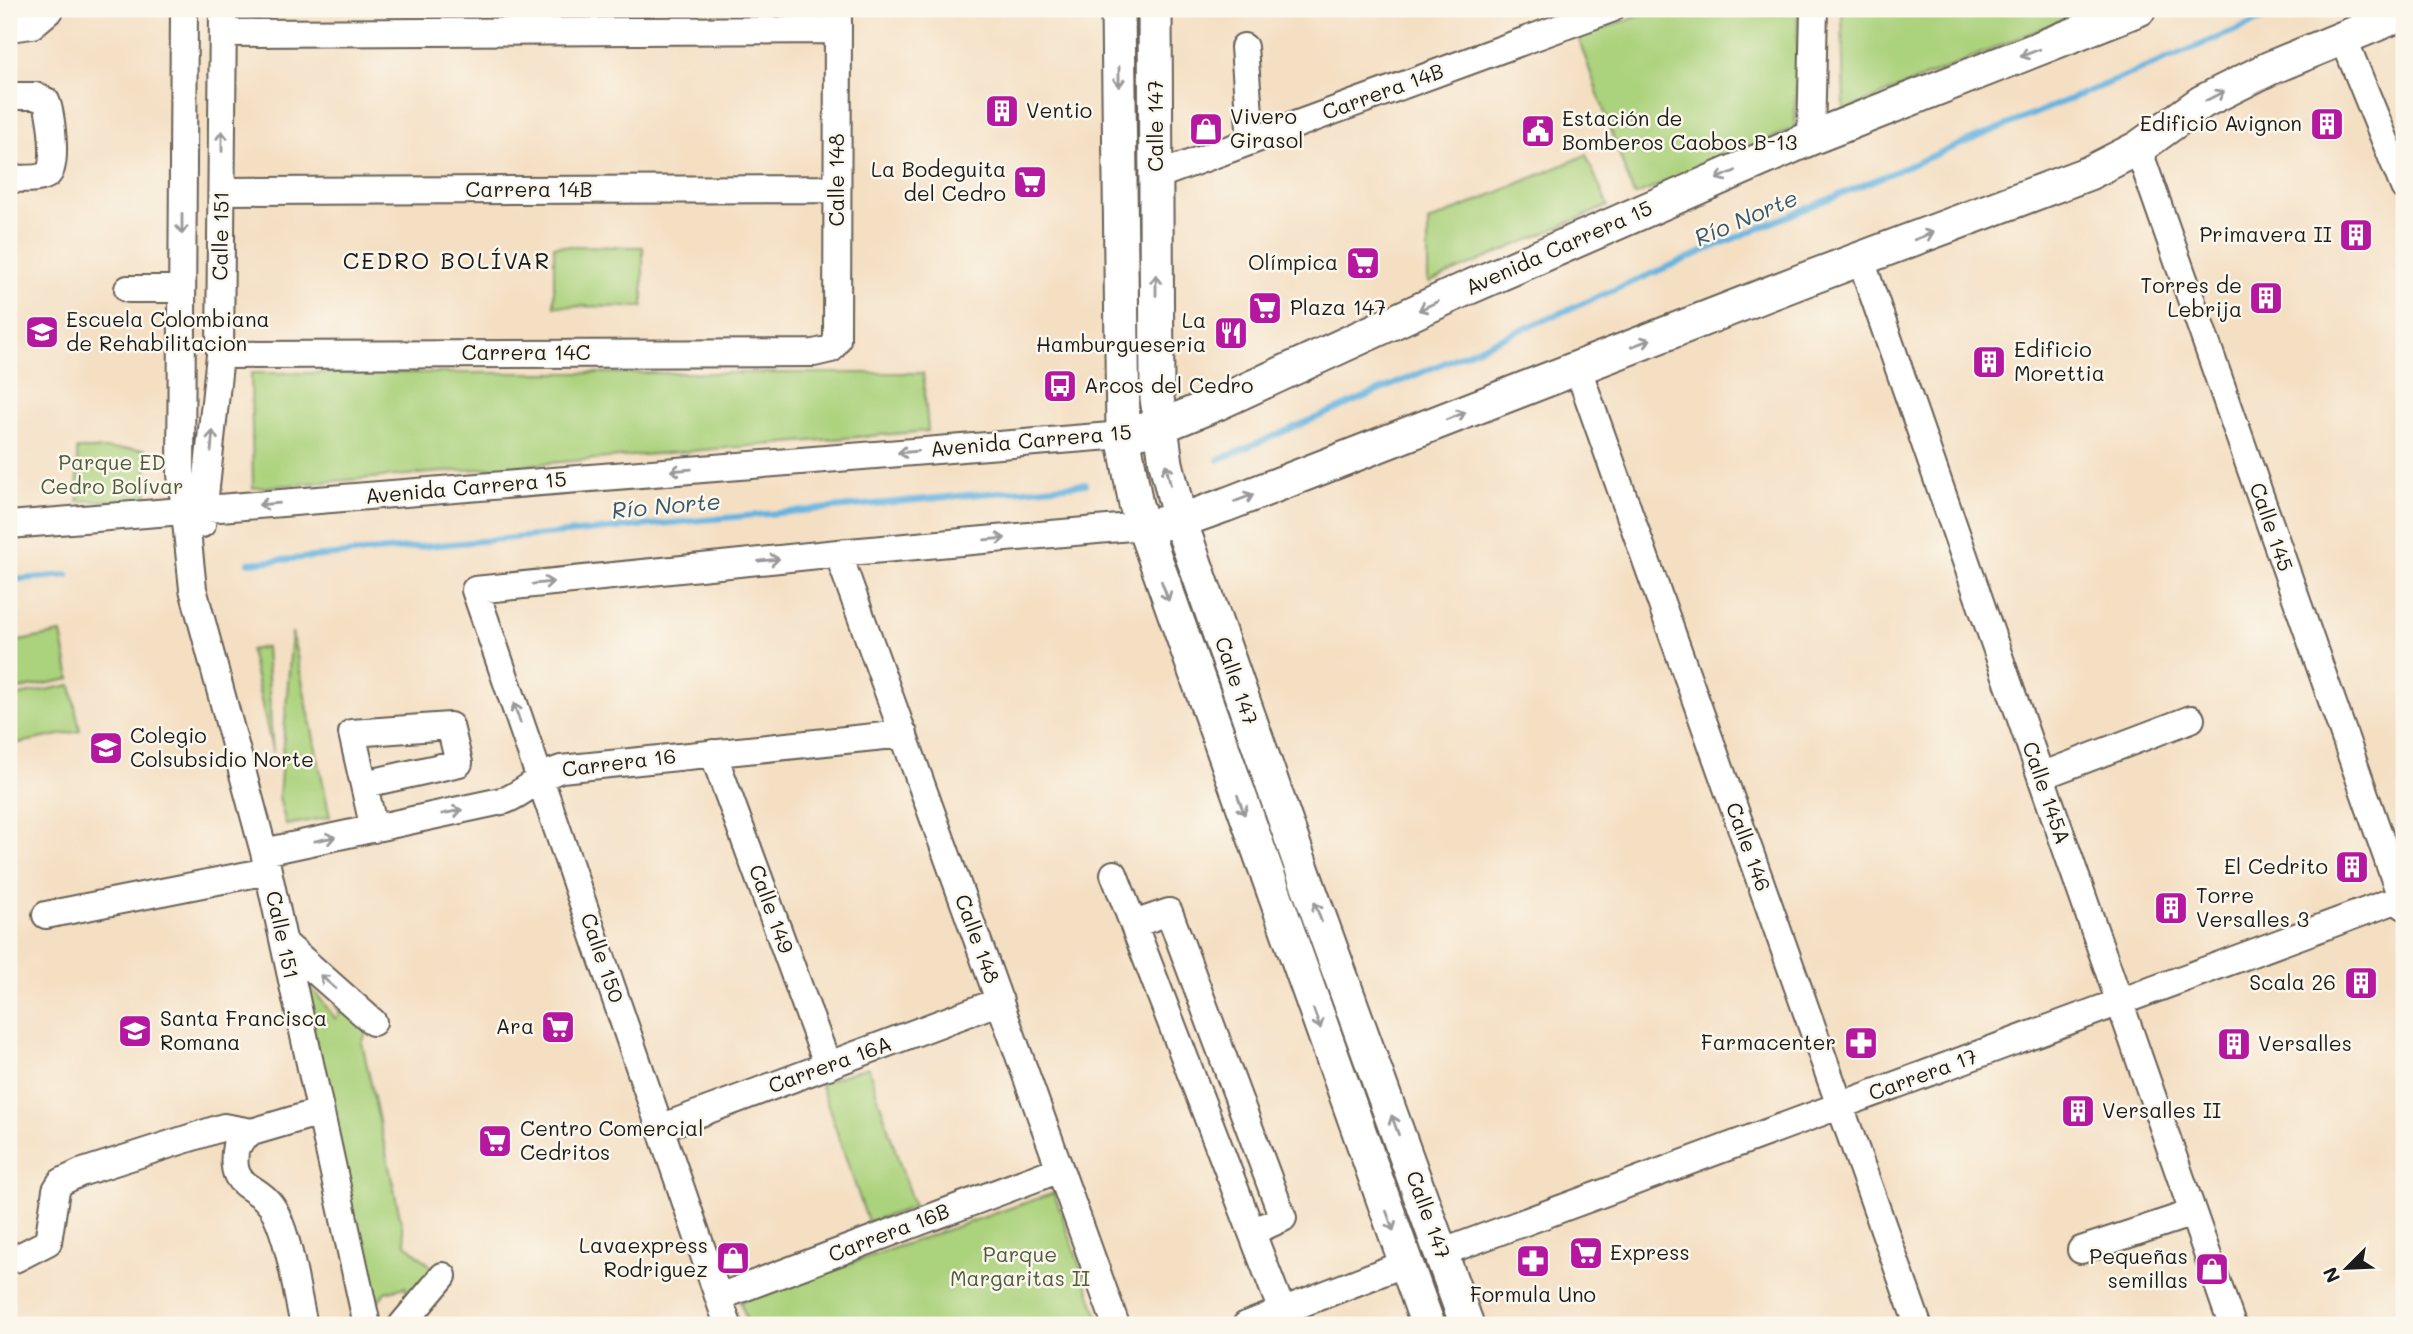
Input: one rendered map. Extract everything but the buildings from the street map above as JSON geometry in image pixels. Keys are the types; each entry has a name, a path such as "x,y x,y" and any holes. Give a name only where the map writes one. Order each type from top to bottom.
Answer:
{"main road":[{"name":"Calle 147","path":"1118,9 1123,435 1128,472 1142,526 1428,1325"},
{"name":"Calle 147","path":"1155,9 1157,398 1159,427 1170,482 1180,521 1292,841 1467,1325"},
{"name":"Avenida Carrera 15","path":"1123,435 1159,427 1224,400 1463,290 2093,18 2139,9"},
{"path":"1142,526 1180,521 2089,173 2138,148 2202,102 2270,68 2404,13"}],"street":[{"name":"Calle 151","path":"184,9 181,474 193,510"},
{"name":"Carrera 14B","path":"1156,176 1251,141 1549,20 1611,9"},
{"path":"1811,138 1814,9"},
{"path":"9,28 23,27 41,12"},
{"path":"223,21 484,32 838,20"},
{"name":"Calle 148","path":"831,349 837,340 838,20"},
{"name":"Calle 151","path":"223,21 220,355 193,510 193,589 266,862 367,1325"},
{"path":"2343,37 2404,187"},
{"path":"1244,47 1251,141"},
{"path":"9,96 35,96 46,101 50,116 53,165 48,174 36,178 9,178"},
{"name":"Calle 145","path":"2138,148 2403,900"},
{"name":"Carrera 14B","path":"222,191 837,188"},
{"name":"Calle 145A","path":"1861,260 2232,1325"},
{"path":"128,289 182,289"},
{"name":"Carrera 14C","path":"220,355 814,353 831,349"},
{"name":"Calle 146","path":"1578,369 1918,1325"},
{"name":"Avenida Carrera 15","path":"9,524 1123,435"},
{"path":"838,553 1142,526"},
{"name":"Calle 148","path":"838,553 1116,1325"},
{"name":"Calle 150","path":"729,1325 475,590 838,553"},
{"path":"2041,776 2191,719"},
{"name":"Carrera 16","path":"46,915 266,862 374,829 506,800 524,792 540,778 561,769 904,734"},
{"name":"Calle 149","path":"713,753 828,1066"},
{"path":"365,784 374,829"},
{"path":"1114,874 1252,1232 1268,1320 1406,1263"},
{"name":"Carrera 17","path":"1441,1253 2403,900"},
{"path":"1134,924 1168,912 1283,1218 1252,1232"},
{"path":"284,943 373,1022"},
{"name":"Carrera 16A","path":"660,1128 1000,1001"},
{"path":"1201,1100 1234,1088"},
{"path":"304,1325 286,1244 276,1213 263,1195 238,1177 232,1165 236,1145 252,1132 320,1112"},
{"path":"15,1259 49,1240 56,1190 61,1182 80,1173 224,1127 252,1132"},
{"name":"Carrera 16B","path":"719,1297 1060,1168"},
{"path":"2081,1250 2193,1213"},
{"path":"402,1325 443,1276"}],"green space":[{"path":"1657,9 1798,9 1795,128 1634,196 1578,37"},
{"path":"1846,9 2063,9 2064,19 1844,111 1842,13"},
{"path":"1586,155 1608,206 1428,283 1428,222"},
{"path":"554,246 643,247 643,307 554,306"},
{"path":"251,373 923,373 928,431 253,488"},
{"name":"Parque ED Cedro Bolívar","path":"77,449 146,449 147,500 78,501"},
{"path":"292,632 330,817 286,825 279,797"},
{"path":"61,633 70,679 9,691 9,643"},
{"path":"266,647 273,754 250,650"},
{"path":"71,685 80,731 9,745 9,697"},
{"path":"301,974 336,1019 340,1012 335,1005 368,1029 362,1043 406,1244 434,1269 406,1306 406,1287 385,1292 373,1309"},
{"path":"868,1067 914,1207 868,1222 820,1083"},
{"name":"Parque Margaritas II","path":"1054,1193 1101,1325 749,1325 740,1301"}],"waterway":[{"name":"Río Norte","path":"1218,460 1735,238 2287,9"},
{"name":"Río Norte","path":"249,563 1086,484"},
{"name":"Río Norte","path":"9,580 68,575"}],"place":[{"name":"Ventio","path":"1002,111"},
{"name":"Edificio Avignon","path":"2327,124"},
{"name":"Vivero Girasol","path":"1206,129"},
{"name":"Estación de Bomberos Caobos B-13","path":"1538,131"},
{"name":"La Bodeguita del Cedro","path":"1030,182"},
{"name":"Primavera II","path":"2356,235"},
{"name":"Olímpica","path":"1363,263"},
{"name":"Torres de Lebrija","path":"2266,298"},
{"name":"Plaza 147","path":"1265,308"},
{"name":"Escuela Colombiana de Rehabilitacion","path":"42,332"},
{"name":"La Hamburgueseria","path":"1231,333"},
{"name":"Edificio Morettia","path":"1989,362"},
{"name":"Arcos del Cedro","path":"1060,386"},
{"name":"Colegio Colsubsidio Norte","path":"106,748"},
{"name":"El Cedrito","path":"2352,867"},
{"name":"Torre Versalles 3","path":"2171,908"},
{"name":"Scala 26","path":"2361,983"},
{"name":"Ara","path":"558,1027"},
{"name":"Santa Francisca Romana","path":"135,1031"},
{"name":"Farmacenter","path":"1861,1043"},
{"name":"Versalles","path":"2234,1044"},
{"name":"Versalles II","path":"2078,1111"},
{"name":"Centro Comercial Cedritos","path":"495,1141"},
{"name":"Express","path":"1586,1253"},
{"name":"Lavaexpress Rodriguez","path":"733,1258"},
{"name":"Formula Uno","path":"1533,1261"},
{"name":"Pequeñas semillas","path":"2212,1269"}],"district":[{"name":"CEDRO BOLÍVAR","path":"447,261"}]}
